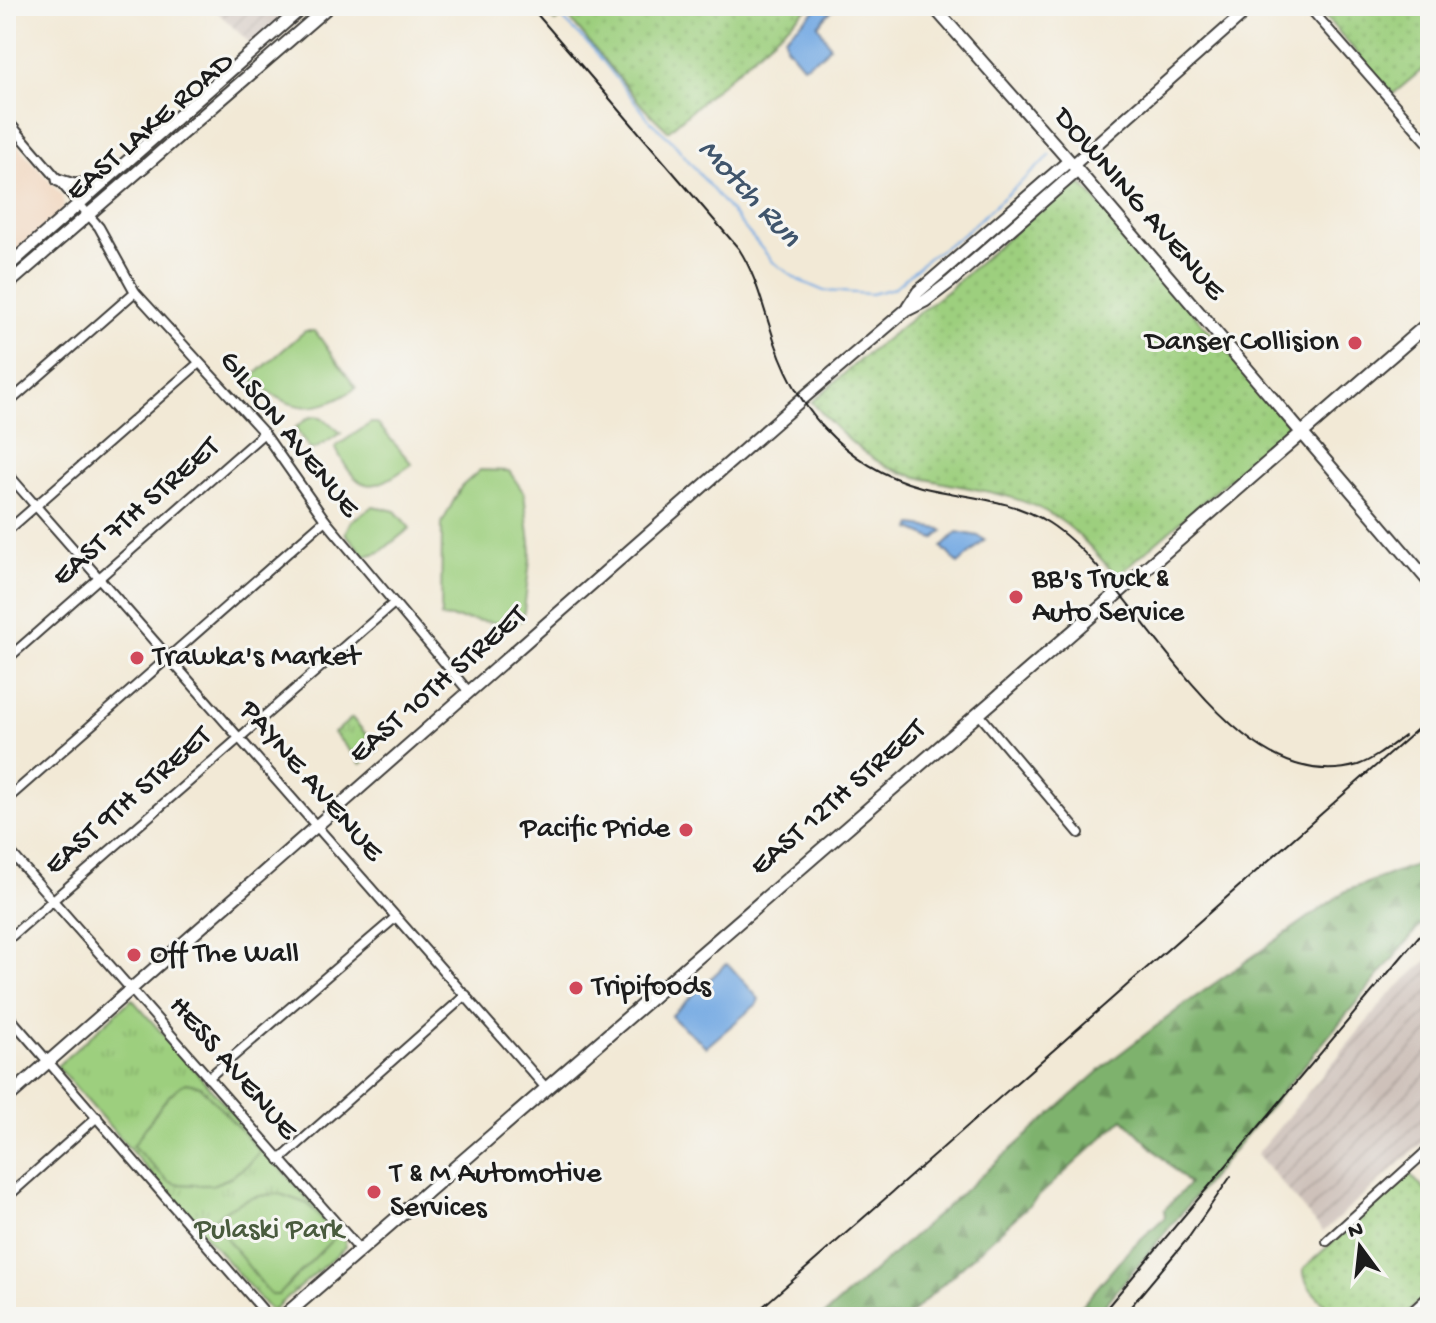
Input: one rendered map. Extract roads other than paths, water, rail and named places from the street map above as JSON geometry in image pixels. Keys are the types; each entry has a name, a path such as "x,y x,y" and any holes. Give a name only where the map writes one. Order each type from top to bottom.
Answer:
{"main road":[{"name":"EAST 12TH STREET","path":"283,1317 1430,322"}],"street":[{"name":"EAST LAKE ROAD","path":"6,268 304,6"},
{"name":"EAST LAKE ROAD","path":"6,286 329,6"},
{"name":"DOWNING AVENUE","path":"933,6 1430,583"},
{"name":"EAST 10TH STREET","path":"6,1099 905,311 950,282 1073,166 1252,6"},
{"path":"1308,6 1430,145"},
{"name":"GILSON AVENUE","path":"6,119 89,214 135,292 264,433 325,520 469,692"},
{"path":"58,180 74,185 102,181"},
{"path":"6,405 135,292"},
{"path":"6,532 199,363"},
{"name":"EAST 7TH STREET","path":"6,660 264,433"},
{"name":"PAYNE AVENUE","path":"6,472 546,1088"},
{"path":"6,800 325,520"},
{"name":"EAST 9TH STREET","path":"6,941 393,604"},
{"path":"978,713 1079,833"},
{"name":"HESS AVENUE","path":"6,847 360,1250"},
{"path":"208,1078 396,917"},
{"path":"280,1160 466,995"},
{"path":"6,1013 269,1317"},
{"path":"6,1198 97,1117"},
{"path":"1327,1241 1430,1148"},
{"path":"1406,1317 1430,1295"}],"water":[{"path":"820,6 836,6 818,25 830,46 822,55 803,66 786,46 785,37"},
{"path":"913,525 943,531 934,539 911,529"},
{"path":"957,532 985,540 958,564 942,547"},
{"path":"726,964 759,999 706,1047 671,1016"}],"waterway":[{"name":"Motch Run","path":"561,17 593,49 651,122 672,141 773,262 798,280 824,291 871,294 894,288 928,258 962,235 1051,155"}],"railway":[{"path":"530,6 739,249 791,381 806,406 845,448 868,464 907,483 1019,508 1049,523 1083,552 1227,721 1268,752 1311,768 1358,765 1404,736"},
{"path":"751,1317 1430,718"},
{"path":"1099,1317 1430,923"},
{"path":"1122,1317 1189,1237 1231,1176"}],"place":[{"name":"Danser Collision","path":"1355,343"},
{"name":"BB's Truck & Auto Service","path":"1016,597"},
{"name":"Trawka's Market","path":"137,658"},
{"name":"Pacific Pride","path":"686,830"},
{"name":"Off The Wall","path":"134,955"},
{"name":"Tripifoods","path":"576,988"},
{"name":"T & M Automotive Services","path":"374,1192"}],"park label":[{"name":"Pulaski Park","path":"269,1231"}]}
